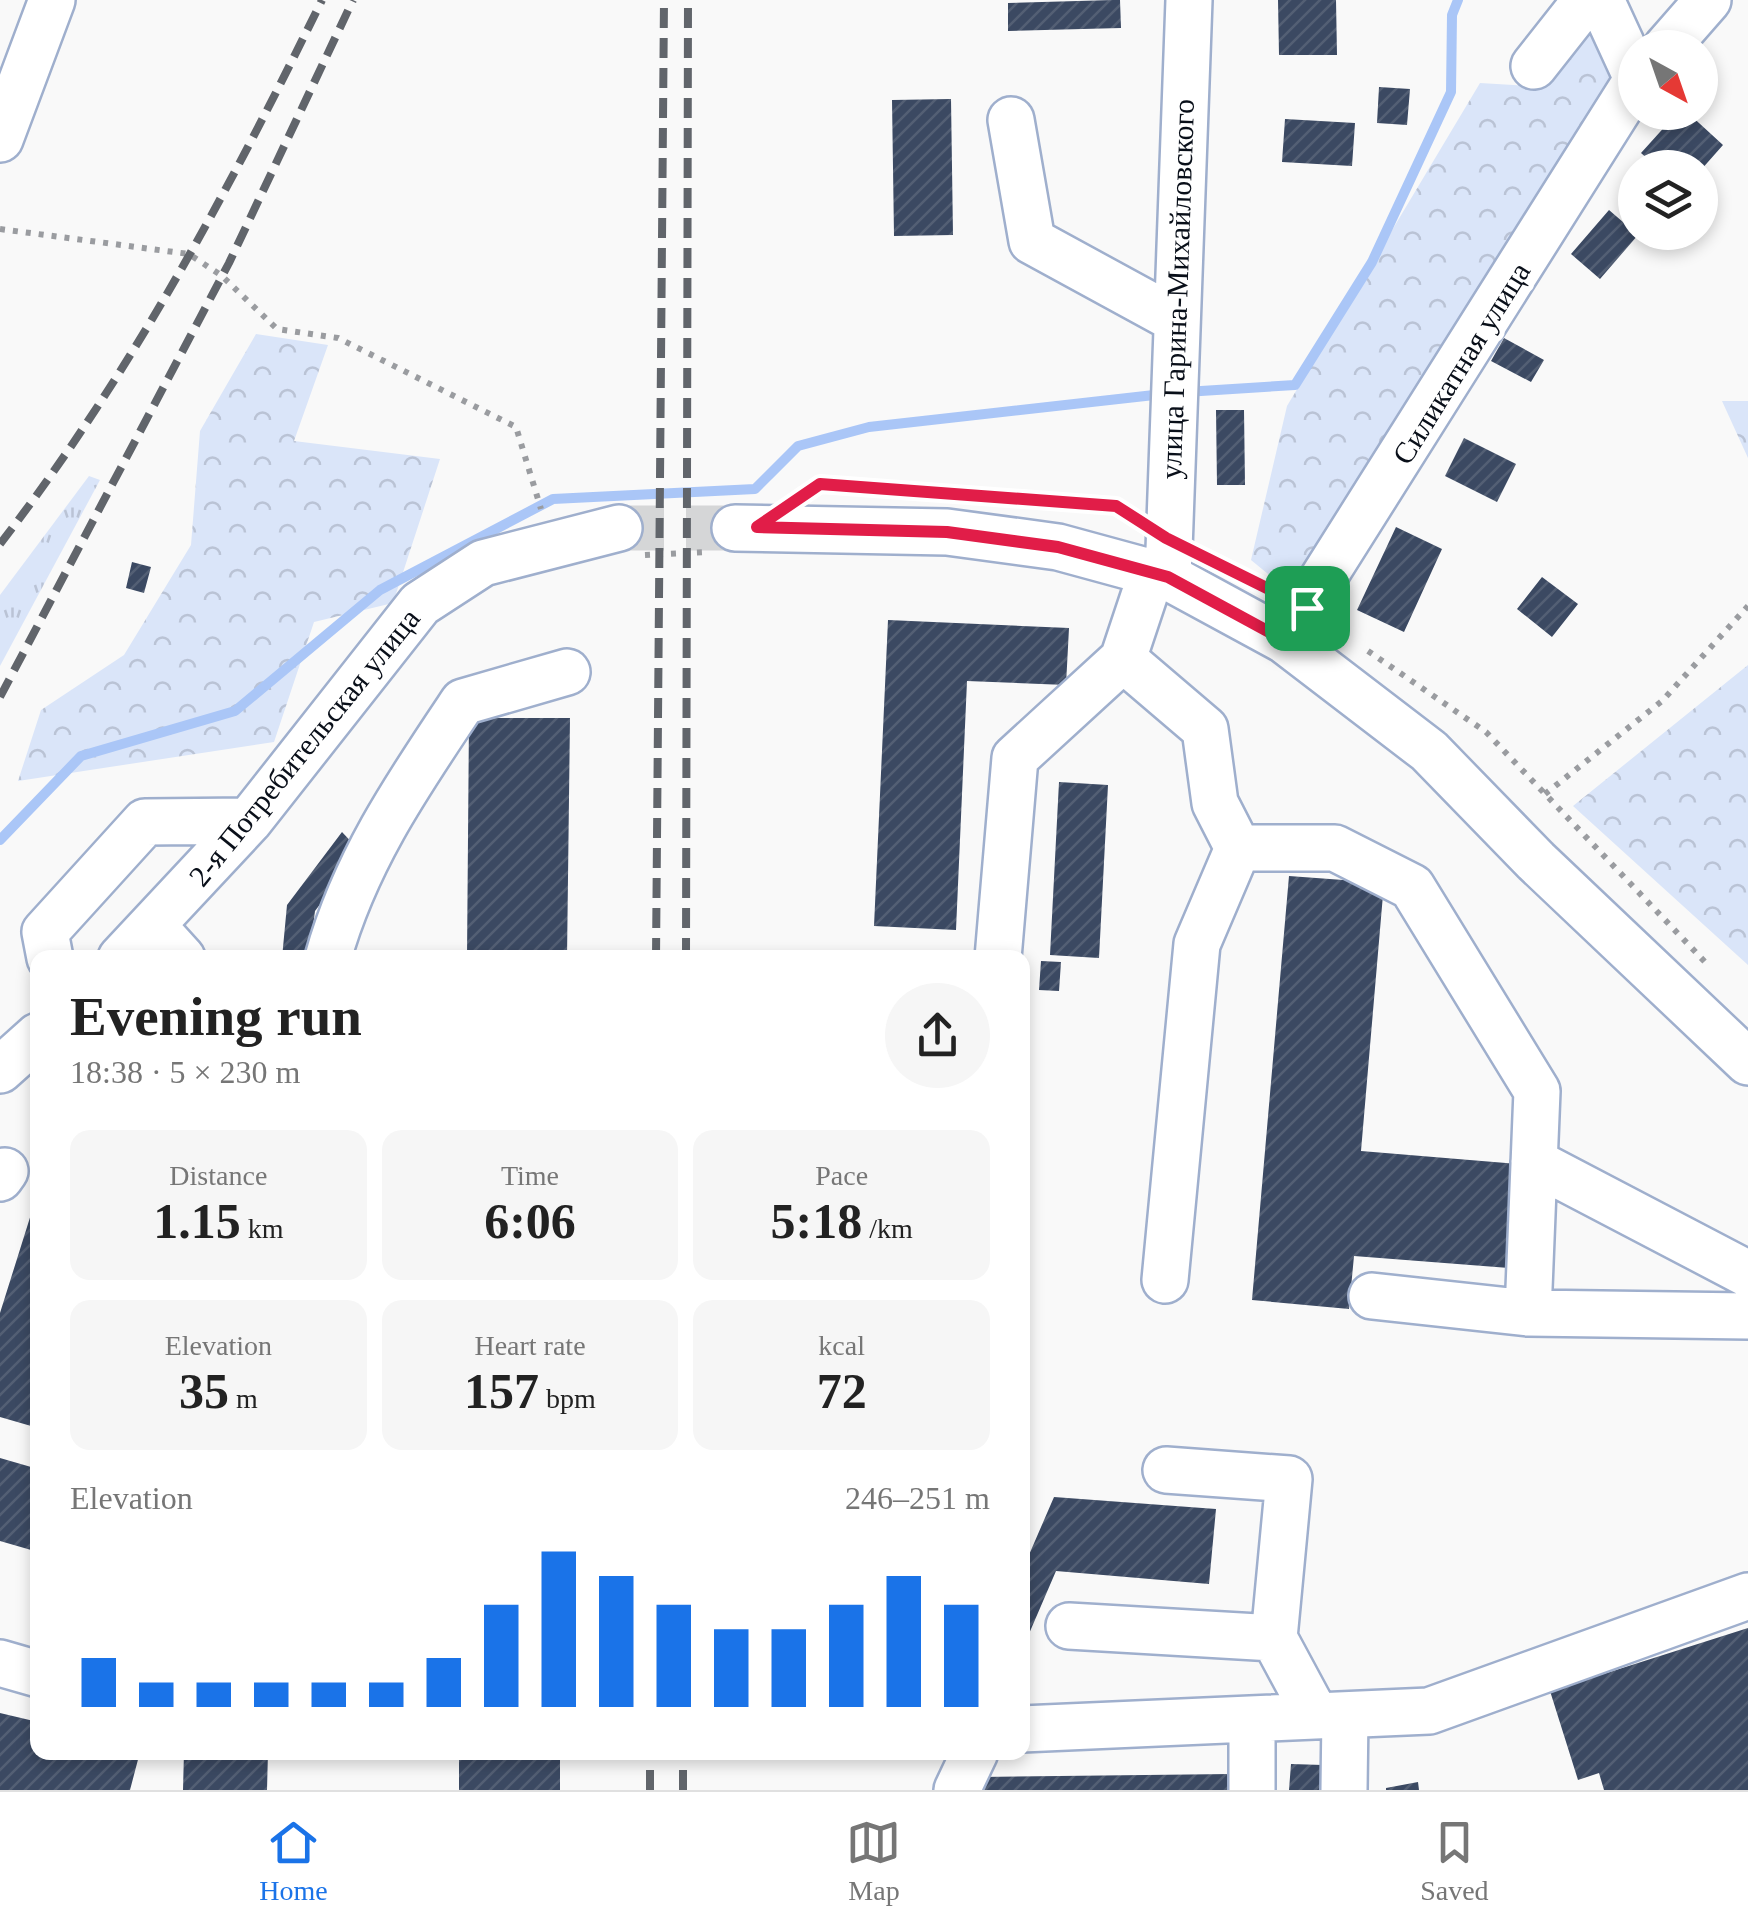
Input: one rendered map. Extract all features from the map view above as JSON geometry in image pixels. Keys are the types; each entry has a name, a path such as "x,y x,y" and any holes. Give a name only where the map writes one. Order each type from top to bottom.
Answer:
{"street":[{"path":"0,139 52,0"},
{"name":"улица Гарина-Михайловского","path":"1123,659 1162,562 1189,0"},
{"path":"1534,66 1586,0"},
{"path":"1601,0 1618,37"},
{"path":"1682,30 1708,0"},
{"name":"Силикатная улица","path":"1284,640 1618,110"},
{"path":"1011,120 1032,242 1175,318"},
{"path":"736,536 947,532 1162,562 1284,640 1429,751 1536,860 1748,1062"},
{"name":"2-я Потребительская улица","path":"167,942 249,821 420,604 482,563 552,545 624,542"},
{"path":"999,950 1014,758 1123,659 1205,729 1215,803 1238,848"},
{"path":"330,950 344,902 381,824 463,702 567,672"},
{"path":"48,950 44,932 145,822 249,821"},
{"path":"1238,848 1335,848 1412,886 1537,1090 1528,1313"},
{"path":"1165,1280 1197,944 1238,848"},
{"path":"0,1070 30,1043"},
{"path":"1534,1162 1748,1274"},
{"path":"1372,1296 1528,1313 1748,1316"},
{"path":"1166,1470 1288,1479 1274,1638 1330,1715 1344,1790"},
{"path":"1030,1729 1429,1711 1748,1596"},
{"path":"1069,1626 1274,1638"},
{"path":"0,1663 30,1672"},
{"path":"1252,1719 1252,1790"},
{"path":"957,1790 970,1760"}],"path":[{"path":"0,229 189,254 222,276 277,329 338,338 516,427 552,545"},
{"path":"624,542 736,536 820,484 880,488"},
{"path":"1018,499 1116,506 1162,562"},
{"path":"1545,794 1662,701 1748,606"},
{"path":"1356,642 1486,732 1707,965"}],"green space":[{"path":"1593,29 1613,88 1296,597 1251,560 1287,406 1480,83 1546,87"},
{"path":"256,334 328,345 294,441 440,459 393,603 314,622 274,742 18,781 41,710 124,655 191,545 200,431"},
{"path":"1722,401 1748,401 1748,458"},
{"path":"89,476 100,480 0,666 0,595"},
{"path":"1748,665 1748,965 1573,806"}],"building":[{"path":"1120,0 1121,28 1008,31 1008,3"},
{"path":"1278,0 1336,0 1337,55 1279,55"},
{"path":"1379,87 1410,89 1407,125 1377,123"},
{"path":"951,99 953,235 894,236 892,100"},
{"path":"1285,119 1355,123 1352,166 1282,162"},
{"path":"1662,130 1707,130 1723,145 1718,151 1644,150"},
{"path":"1609,210 1618,218 1618,250 1625,250 1600,279 1571,254"},
{"path":"1504,338 1544,360 1531,382 1491,361"},
{"path":"1216,410 1244,410 1245,485 1217,485"},
{"path":"1464,438 1516,464 1497,502 1445,476"},
{"path":"1396,527 1442,549 1404,632 1357,610"},
{"path":"132,562 151,567 144,593 126,588"},
{"path":"1542,577 1578,604 1552,637 1517,609"},
{"path":"888,620 1069,628 1066,685 967,681 956,930 874,926"},
{"path":"469,718 570,718 567,950 467,950"},
{"path":"1059,782 1108,785 1099,958 1050,955"},
{"path":"342,832 360,851 315,911 310,950 283,950 287,905"},
{"path":"1289,876 1384,883 1361,1151 1518,1164 1509,1268 1354,1256 1349,1309 1252,1300"},
{"path":"1041,961 1061,962 1059,991 1039,990"},
{"path":"30,1217 30,1426 0,1417 0,1313"},
{"path":"0,1458 30,1467 30,1550 0,1541"},
{"path":"1054,1497 1216,1509 1209,1584 1056,1571 1030,1631 1030,1552"},
{"path":"1748,1628 1748,1790 1604,1790 1599,1773 1578,1780 1550,1691"},
{"path":"0,1713 30,1720 30,1760 138,1760 130,1790 0,1790"},
{"path":"184,1760 268,1760 267,1790 183,1790"},
{"path":"459,1760 560,1760 560,1790 459,1790"},
{"path":"1291,1764 1323,1765 1322,1790 1289,1790"},
{"path":"1231,1774 1231,1790 979,1790 979,1777"},
{"path":"1418,1782 1419,1790 1386,1790 1386,1788"}],"waterway":[{"path":"1185,392 1295,385 1372,262 1451,92 1452,15 1458,0"},
{"path":"0,840 81,756 235,711 380,590 553,499 755,489 798,446 869,427 1163,394"}],"tunnel":[{"path":"619,528 735,528"}],"railway":[{"path":"0,544 92,415 175,280 251,142 322,0"},
{"path":"0,697 229,263 353,0"},
{"path":"656,950 664,0"},
{"path":"686,950 688,0"},
{"path":"650,1760 650,1790"},
{"path":"683,1760 683,1790"}],"route":[{"path":"820,484 1116,506 1166,538 1307,608 1284,640 1168,577 1058,547 947,532 757,527 820,484"}]}
